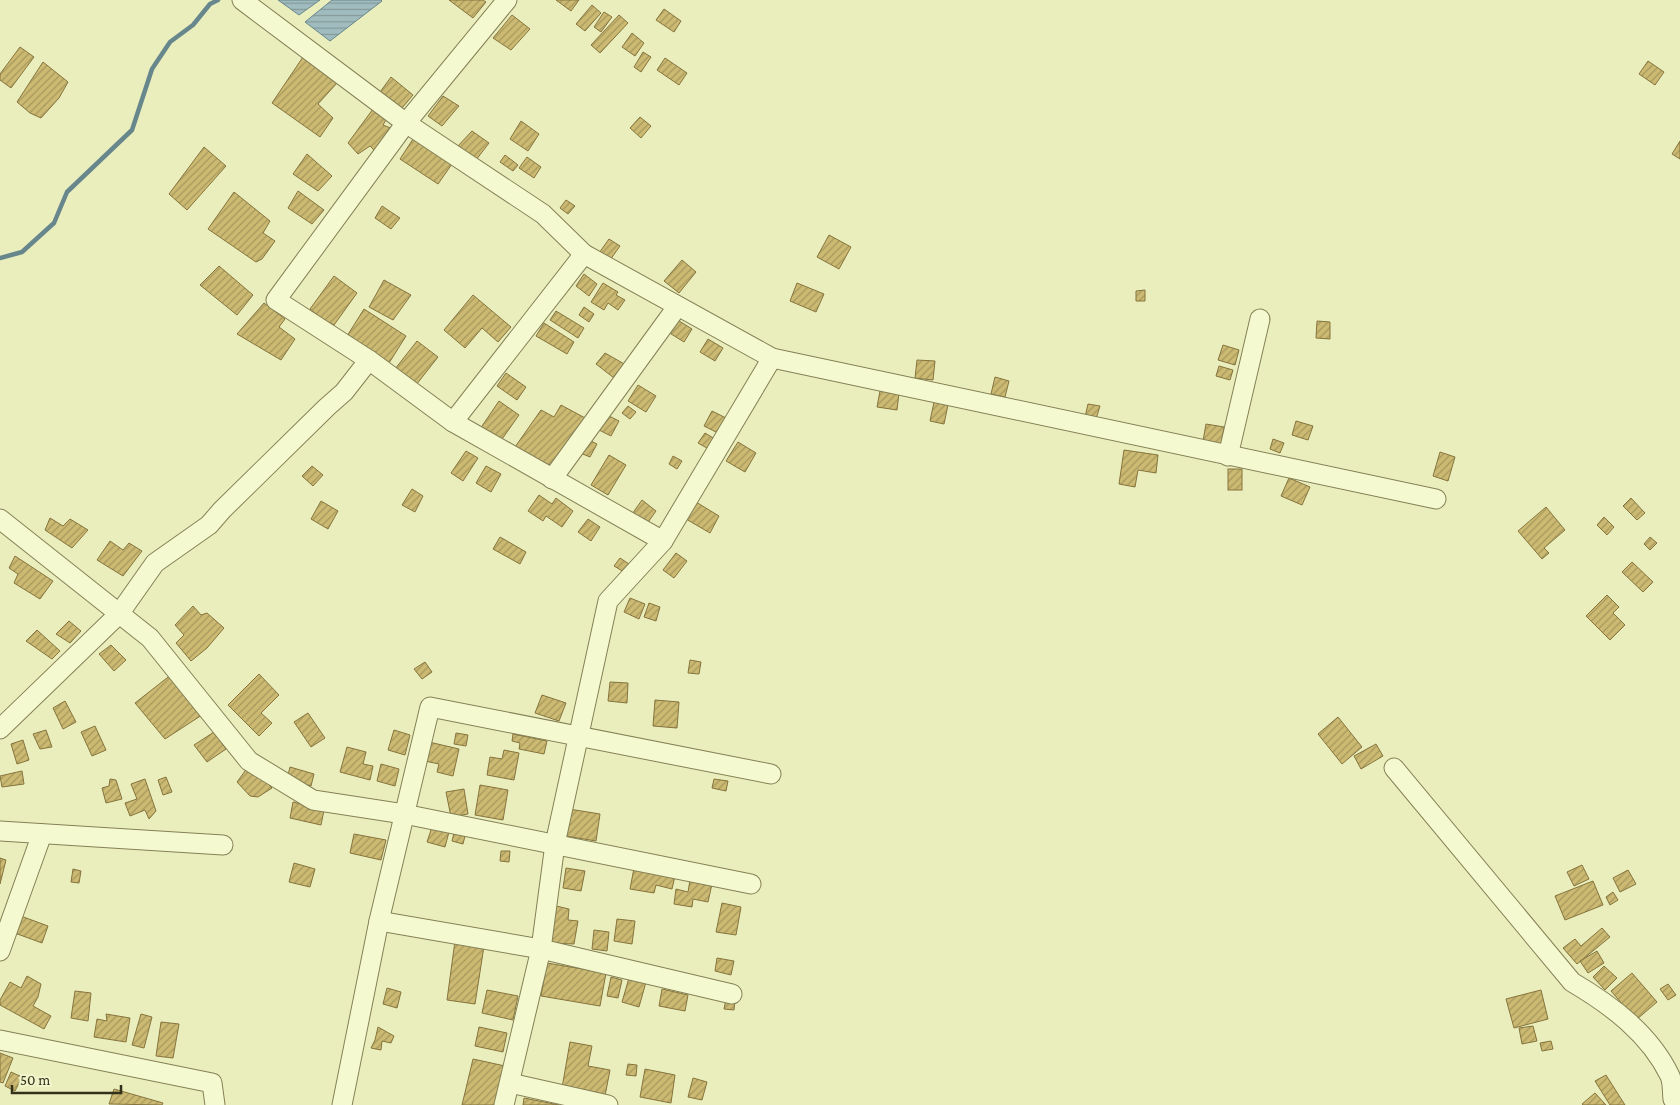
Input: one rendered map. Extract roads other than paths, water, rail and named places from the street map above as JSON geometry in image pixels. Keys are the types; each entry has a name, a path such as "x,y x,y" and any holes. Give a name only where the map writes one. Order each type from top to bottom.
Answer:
{"street":[{"path":"242,0 406,123 543,214 584,254 772,358 1436,499"},
{"path":"507,0 406,123 276,300 369,360 453,422 663,541"},
{"path":"453,422 584,254"},
{"path":"552,479 677,306"},
{"path":"1228,456 1260,319"},
{"path":"504,1105 541,949 555,844 608,601 663,541 772,358"},
{"path":"0,729 119,614 155,563 209,525 222,510 344,392 369,360"},
{"path":"0,519 150,638 249,761 312,800 404,814 751,884"},
{"path":"342,1105 378,921 430,707 771,774"},
{"path":"1394,768 1572,982 1604,1001 1651,1046 1671,1078 1673,1100"},
{"path":"0,831 223,844"},
{"path":"0,951 42,834"},
{"path":"378,921 541,949 732,994"},
{"path":"0,1040 212,1083 215,1105"},
{"path":"510,1083 608,1105"}],"water":[{"path":"278,0 320,0 299,15"},
{"path":"332,0 382,1 330,41 305,22"}],"waterway":[{"path":"0,258 22,252 54,223 67,192 132,130 152,69 170,42 193,25 210,4 218,0"}]}
